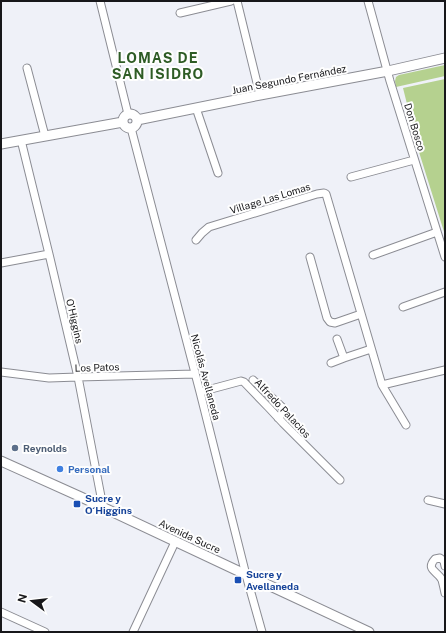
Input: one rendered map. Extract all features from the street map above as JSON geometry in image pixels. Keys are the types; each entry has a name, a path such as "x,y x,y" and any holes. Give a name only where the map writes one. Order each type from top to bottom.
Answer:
{"main road":[{"name":"Juan Segundo Fernández","path":"137,120 388,71 445,58"},
{"path":"1,144 125,118 132,114 137,120 131,128 124,125 125,118"},
{"name":"Avenida Sucre","path":"1,461 103,507 369,632"}],"street":[{"path":"100,1 125,118"},
{"path":"180,13 231,1"},
{"path":"237,1 260,95"},
{"name":"Don Bosco","path":"368,1 414,160 445,258"},
{"path":"27,68 45,136"},
{"path":"196,108 218,173"},
{"name":"Nicolás Avellaneda","path":"131,128 262,632"},
{"name":"O'Higgins","path":"21,140 78,377 103,507"},
{"path":"351,176 414,160"},
{"name":"Village Las Lomas","path":"196,240 209,227 317,194 326,194 382,385 406,425"},
{"path":"373,255 437,232"},
{"path":"1,263 49,254"},
{"path":"310,257 327,318 330,322 335,323 361,314"},
{"path":"403,307 445,292"},
{"path":"337,339 344,358"},
{"path":"331,363 371,349"},
{"path":"382,385 445,370"},
{"name":"Los Patos","path":"1,372 49,378 195,374"},
{"path":"253,380 282,407 283,412 278,418"},
{"name":"Alfredo Palacios","path":"200,392 241,381 244,382 340,480"},
{"path":"428,500 445,504"},
{"path":"133,632 175,542"},
{"path":"442,579 431,568 431,565 435,559 440,558 444,561 445,566 442,579 445,592"},
{"path":"1,612 32,629 44,632"}],"green space":[{"path":"445,65 445,76 396,87 396,77 399,75"},
{"path":"445,79 445,235 419,152 403,88"}],"place":[{"name":"Reynolds","path":"15,448"},
{"name":"Personal","path":"60,469"},
{"name":"Sucre y O´Higgins","path":"77,504"},
{"name":"Sucre y Avellaneda","path":"238,580"}],"district":[{"name":"LOMAS DE SAN ISIDRO","path":"158,66"}]}
